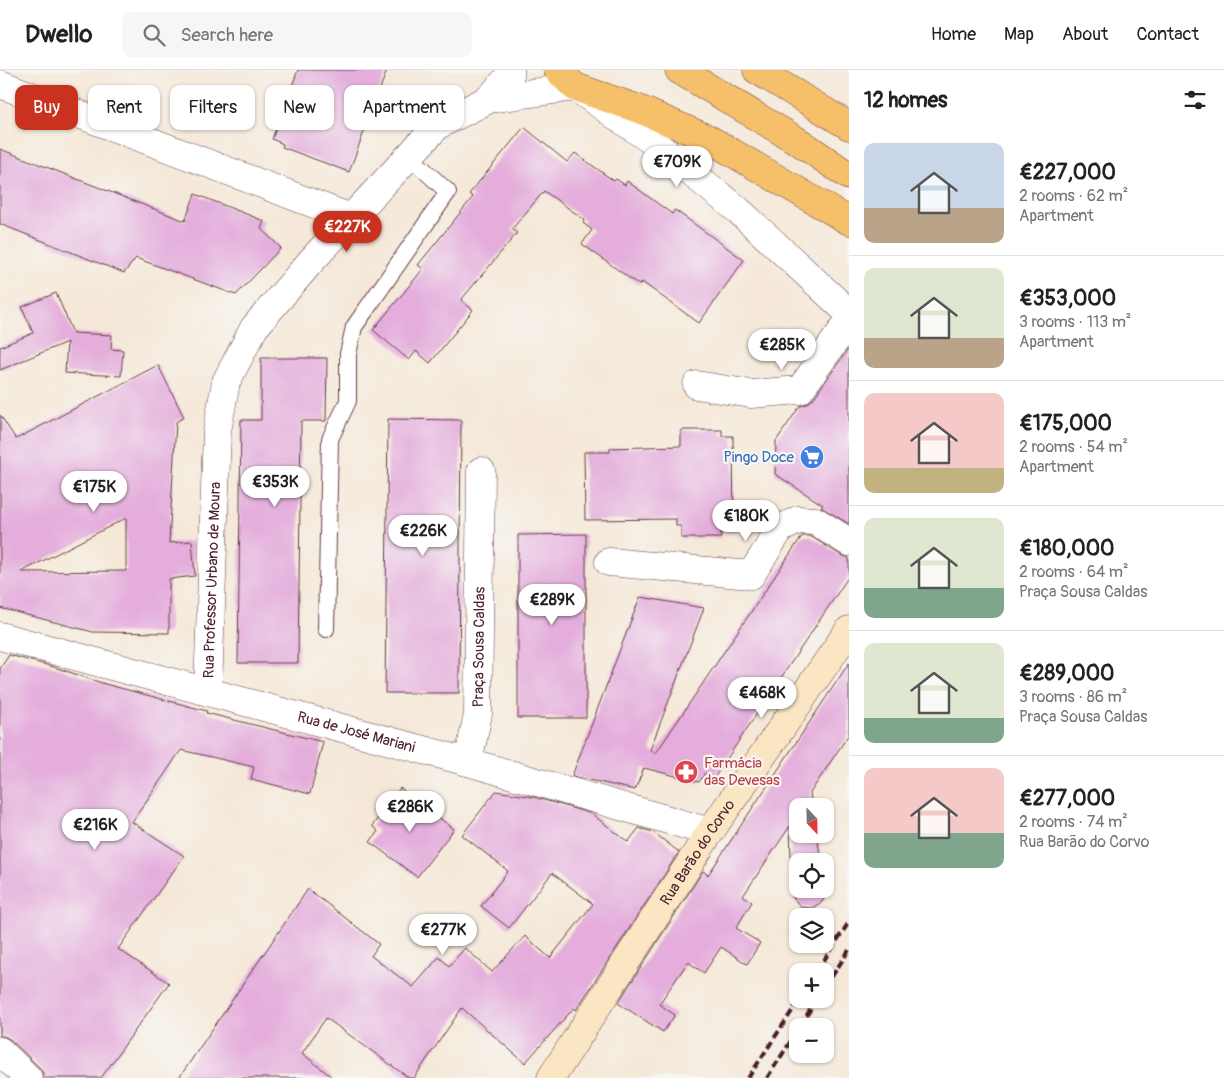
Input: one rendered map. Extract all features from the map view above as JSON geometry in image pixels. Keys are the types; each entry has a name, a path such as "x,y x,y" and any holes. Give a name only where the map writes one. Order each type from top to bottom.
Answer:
{"main road":[{"path":"679,70 801,143 849,176"},
{"path":"757,70 849,126"},
{"path":"567,78 709,139 849,221"},
{"name":"Rua Barão do Corvo","path":"551,1078 710,832 849,630"}],"street":[{"name":"Rua Professor Urbano de Moura","path":"489,99 510,75 510,70"},
{"name":"Rua Professor Urbano de Moura","path":"208,691 217,431 226,382 254,328 312,260 438,124 489,99 567,78"},
{"path":"567,78 649,139 738,210 849,313"},
{"path":"0,84 351,218"},
{"path":"697,385 751,394 800,390 849,320"},
{"name":"Praça Sousa Caldas","path":"468,762 478,714 481,471"},
{"path":"609,562 751,575 780,528 798,520 815,521 849,542"},
{"name":"Rua de José Mariani","path":"0,636 468,762 710,832"},
{"path":"0,1051 28,1078"}],"lane":[{"path":"326,629 330,439 348,401 348,354 354,327 448,192 409,156"}],"building":[{"path":"298,70 387,70 381,85 344,85 344,130 365,130 349,172 282,147 283,144 272,139 275,130 334,130 334,85 292,85"},
{"path":"524,127 567,162 575,153 614,181 616,179 625,185 627,181 672,214 675,210 744,260 699,323 642,282 639,285 582,244 592,230 583,223 585,220 544,191 512,229 517,233 461,300 473,310 430,363 416,351 409,360 373,330 423,269 418,265 473,197 469,194"},
{"path":"0,149 185,221 195,194 264,221 261,229 281,248 236,295 136,258 124,273 0,224"},
{"path":"56,293 73,333 112,335 111,349 123,350 121,376 65,373 67,342 0,370 0,347 33,333 22,307"},
{"name":"Pingo Doce","path":"849,348 849,524 821,507 823,505 775,474 776,441 800,406 807,404 813,399"},
{"path":"261,358 327,358 326,421 301,421 298,663 238,663 241,420 261,420"},
{"path":"158,365 184,417 176,422 169,543 192,541 195,576 169,579 169,633 93,632 0,608 0,415 16,439","holes":["126,518 126,571 21,572"]},
{"path":"388,419 461,420 459,693 385,693"},
{"path":"681,430 722,430 722,436 733,436 734,531 721,531 721,538 681,538 681,526 676,526 676,519 585,520 584,452 610,452 610,448 681,446"},
{"path":"586,534 586,718 518,718 518,535"},
{"path":"802,536 810,536 849,558 849,576 714,778 705,773 699,782 644,768 635,790 572,776 640,597 704,608 650,750 656,753"},
{"path":"9,655 54,667 105,684 207,711 206,713 323,742 310,794 251,779 254,767 181,750 132,822 184,856 118,949 169,983 101,1078 43,1078 43,1073 39,1067 11,1040 0,1036 0,669"},
{"path":"849,663 849,734 810,793 811,798 789,798 789,827 743,896 752,902 736,928 760,943 747,964 721,947 704,973 688,962 659,1004 675,1015 663,1032 618,1003 703,871 708,875"},
{"path":"400,788 454,829 417,877 370,842 378,831 372,826"},
{"path":"496,791 534,797 592,814 628,842 639,828 653,832 679,852 576,1010 574,1008 525,1063 462,1008 414,1078 409,1078 326,1018 302,1053 333,1078 179,1078 308,889 379,944 371,956 413,987 439,957 449,966 465,948 492,972 525,936 550,958 593,904 552,873 509,928 481,906 508,871 462,835"},
{"path":"790,843 818,843 820,853 791,853"},
{"path":"824,898 822,902 812,908 801,907 794,899"}],"railway":[{"path":"822,963 849,922"},
{"path":"834,973 849,950"},
{"path":"748,1078 794,1008"},
{"path":"805,1018 811,1008"},
{"path":"767,1078 789,1044"}],"place":[{"name":"Pingo Doce","path":"812,457"},
{"name":"Farmácia das Devesas","path":"686,772"}]}
